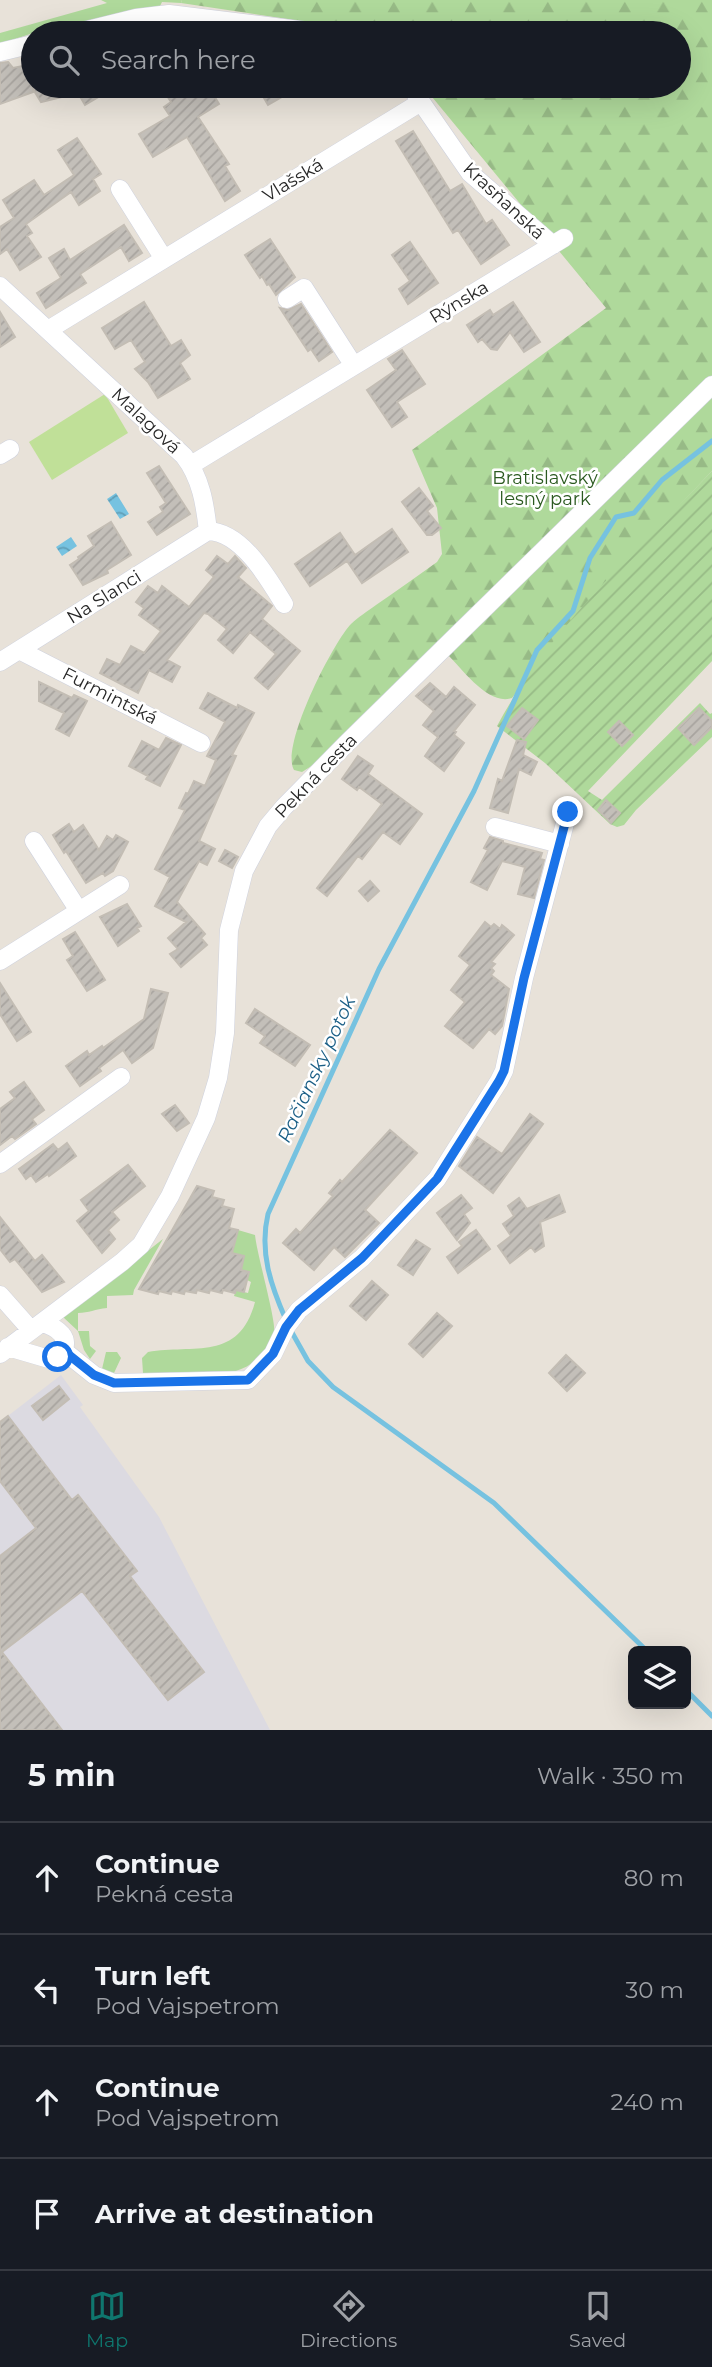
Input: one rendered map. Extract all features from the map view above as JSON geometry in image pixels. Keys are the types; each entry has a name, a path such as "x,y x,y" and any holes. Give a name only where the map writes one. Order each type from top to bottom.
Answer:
{"street":[{"path":"124,21 169,14 226,21"},
{"path":"0,52 21,47"},
{"name":"Krasňanská","path":"418,98 470,173 558,242"},
{"name":"Vlašská","path":"48,330 421,102"},
{"path":"120,189 164,259"},
{"name":"Rýnska","path":"191,465 558,242"},
{"name":"Malagová","path":"0,286 175,447 191,465 204,498 208,531"},
{"path":"287,299 304,288 354,366"},
{"name":"Pekná cesta","path":"4,1351 141,1245 170,1196 206,1118 218,1078 225,1033 229,930 237,892 253,852 268,826 347,743 712,385"},
{"path":"208,531 222,534 257,562 284,604"},
{"name":"Na Slanci","path":"0,662 208,531"},
{"name":"Furmintská","path":"19,650 201,743"},
{"path":"0,1295 37,1326 51,1325 64,1335 64,1351 94,1375 114,1383 248,1380 268,1360 297,1312 362,1258 437,1179 499,1081 504,1071 524,978 568,812"},
{"path":"495,827 560,844"},
{"path":"34,841 79,911"},
{"path":"0,961 120,885"},
{"path":"0,1164 121,1077"},
{"name":"Pekná cesta","path":"4,1351 49,1359 58,1357 64,1351"}],"shaded area":[{"path":"61,1375 83,1405 80,1407 159,1517 270,1730 0,1730 0,1422"}],"green space":[{"path":"101,0 182,0 181,3 162,2 159,8 93,21 43,21 107,3"},
{"name":"Bratislavský lesný park","path":"182,0 712,0 712,471 580,610 512,698 494,697 486,692 448,655 321,760 302,772 294,770 294,740 310,696 332,652 351,624 437,562 442,554 437,508 412,450 606,308 433,98 691,98 691,21 300,21 181,3"},
{"path":"21,27 21,37 0,44 0,33"},
{"path":"105,394 128,433 52,480 29,442"},
{"path":"712,471 712,661 588,791 602,800 700,703 712,713 712,737 636,810 624,825 617,827 610,824 545,763 497,726 518,690 568,624 624,561"},
{"path":"238,1230 255,1235 274,1327 269,1346 254,1362 236,1371 143,1373 142,1358 148,1352 198,1348 226,1342 238,1334 248,1321 255,1302 234,1296 236,1290 248,1293 251,1282 241,1270 244,1256 232,1253"},
{"path":"163,1239 133,1295 107,1296 107,1308 78,1313 78,1331 63,1317"},
{"path":"78,1331 89,1331 90,1346 96,1351 90,1359 84,1350"},
{"path":"106,1352 117,1352 121,1358 114,1373 102,1369"}],"water":[{"path":"116,493 129,514 120,519 107,499"},
{"path":"71,537 77,546 62,556 56,547"}],"building":[{"path":"8,62 13,68 21,66 21,96 0,104 0,63"},
{"path":"39,98 57,98 41,102"},
{"path":"81,98 97,98 85,105"},
{"path":"168,98 215,98 219,104 198,117 229,164 225,166 240,191 225,201 187,137 153,157 139,134 170,116 164,107 171,102"},
{"path":"264,98 280,98 268,105"},
{"path":"413,131 450,191 462,184 486,224 492,220 509,245 481,264 458,230 453,233 396,141"},
{"path":"77,138 101,174 93,179 100,191 79,205 71,192 26,224 32,233 27,236 41,257 20,270 7,249 0,254 0,227 14,218 3,200 34,180 44,195 74,175 58,150"},
{"path":"124,225 142,253 129,261 121,247 80,274 86,283 46,308 37,293 61,278 49,258 64,249 70,260"},
{"path":"270,239 295,277 276,295 262,276 260,278 245,255"},
{"path":"410,242 438,283 408,304 399,289 410,281 392,255"},
{"path":"144,302 171,346 181,340 190,355 180,363 190,379 158,398 148,382 135,369 145,362 131,340 115,349 102,328"},
{"path":"513,302 540,342 524,352 510,332 497,350 491,349 482,339 478,342 467,325 490,310 493,315"},
{"path":"301,304 332,352 319,361 311,349 308,351 280,308 288,310"},
{"path":"0,312 15,337 0,347"},
{"path":"402,350 425,384 397,402 407,417 392,427 367,390 396,370 388,359"},
{"path":"159,466 190,514 157,535 148,522 163,512 160,507 166,503 147,473"},
{"path":"419,488 433,506 427,511 441,528 432,535 427,535 402,502"},
{"path":"111,522 131,555 107,570 108,573 83,585 70,565 94,546 88,536"},
{"path":"392,529 408,552 362,583 347,561 310,586 295,564 340,533 355,555"},
{"path":"217,556 228,564 235,556 246,568 238,577 272,606 262,619 300,651 268,689 255,678 276,654 250,632 233,653 218,640 227,629 204,613 167,660 180,667 172,682 149,670 138,693 100,673 107,659 120,665 131,646 144,653 161,631 139,615 144,608 136,602 148,586 158,593 162,586 189,607 214,577 206,570"},
{"path":"39,682 72,698 74,695 87,701 69,736 56,729 64,713 39,701"},
{"path":"430,683 446,697 454,687 475,705 454,731 454,735 464,743 444,771 425,756 438,737 423,725 434,711 416,696"},
{"path":"208,693 237,708 238,705 254,713 232,755 236,756 199,841 215,849 207,865 199,861 177,902 205,934 201,938 207,945 181,967 170,954 178,949 168,938 186,922 155,906 170,877 155,869 185,810 179,808 186,793 188,794 194,781 205,786 216,760 207,756 225,722 200,708"},
{"path":"522,708 538,720 524,739 507,726"},
{"path":"699,708 712,721 712,727 694,745 678,728"},
{"path":"619,721 633,735 622,746 608,732"},
{"path":"166,738 181,745 160,786 129,766 142,741 159,750"},
{"path":"517,740 526,742 523,755 537,762 531,775 519,769 508,813 490,808 498,779 502,781"},
{"path":"358,756 373,766 368,774 422,814 400,844 383,832 362,859 358,856 327,896 317,888 382,804 359,787 357,790 342,779"},
{"path":"606,800 620,813 611,823 598,810"},
{"path":"69,824 74,832 83,825 99,850 107,836 113,840 116,835 128,842 113,871 105,876 103,873 86,883 53,835"},
{"path":"490,837 542,853 540,859 544,860 534,898 518,894 525,867 502,861 487,890 471,882 488,850 484,848"},
{"path":"225,850 238,857 232,868 219,861"},
{"path":"370,881 379,891 368,901 359,891"},
{"path":"127,904 141,926 137,928 139,931 118,946 100,917"},
{"path":"485,922 500,929 502,925 514,935 491,962 495,964 491,968 494,971 491,975 509,989 502,1026 495,1034 489,1029 473,1048 445,1026 465,1002 451,990 470,965 459,956"},
{"path":"75,932 105,980 87,991 67,960 73,956 63,939"},
{"path":"0,983 31,1032 17,1041 0,1014"},
{"path":"151,989 168,993 153,1048 132,1063 123,1050 80,1086 66,1066 87,1051 89,1055 102,1046 103,1048 144,1019"},
{"path":"255,1009 310,1045 295,1066 260,1043 265,1036 246,1023"},
{"path":"24,1082 44,1110 32,1119 36,1124 15,1139 12,1136 0,1145 0,1109 15,1098 10,1092"},
{"path":"175,1105 189,1123 177,1131 162,1114"},
{"path":"530,1114 543,1124 493,1193 459,1166 477,1137 502,1154"},
{"path":"390,1130 417,1153 365,1210 379,1223 345,1257 334,1247 314,1270 283,1243 296,1229 300,1233 333,1196 329,1193 340,1180 342,1182"},
{"path":"67,1143 76,1156 49,1176 48,1174 36,1182 31,1175 26,1179 19,1169 53,1144 58,1150"},
{"path":"128,1165 145,1186 112,1212 119,1220 108,1230 115,1239 102,1253 77,1221 89,1211 81,1200"},
{"path":"197,1186 214,1191 212,1197 224,1200 222,1206 234,1209 229,1228 238,1230 232,1253 244,1256 241,1270 249,1272 244,1292 223,1290 222,1293 210,1290 209,1293 197,1290 196,1293 185,1291 184,1294 159,1291 158,1294 139,1289"},
{"path":"461,1195 472,1208 464,1214 470,1223 457,1240 437,1213"},
{"path":"559,1195 565,1212 540,1222 544,1246 535,1252 531,1247 510,1263 498,1246 511,1236 503,1224 514,1216 508,1206 519,1198 527,1209"},
{"path":"0,1217 35,1261 42,1255 64,1282 42,1292 15,1259 10,1262 0,1249"},
{"path":"476,1230 490,1249 458,1273 447,1257 462,1246 459,1242"},
{"path":"416,1240 430,1249 413,1275 398,1265"},
{"path":"372,1281 388,1295 366,1320 350,1306"},
{"path":"437,1313 452,1326 423,1357 409,1344"},
{"path":"566,1355 585,1373 567,1391 549,1373"},
{"path":"59,1386 69,1399 43,1420 32,1406"},
{"path":"8,1416 72,1500 78,1495 137,1571 130,1576 204,1672 168,1700 82,1591 2,1652 62,1730 0,1730 0,1556 36,1528 0,1481 0,1422"}],"waterway":[{"name":"Račiansky potok","path":"286,1320 268,1268 265,1242 268,1214 379,969 474,791 537,650 573,611 590,558 616,517 634,513 662,480 712,441"},
{"name":"Račiansky potok","path":"290,1329 308,1361 333,1387 494,1503 642,1646"},
{"name":"Račiansky potok","path":"691,1695 712,1716"}],"route":[{"path":"58,1357 64,1351 94,1375 114,1383 248,1380 268,1360 299,1310 362,1258 437,1179 499,1081 504,1071 524,978 568,812"}]}
